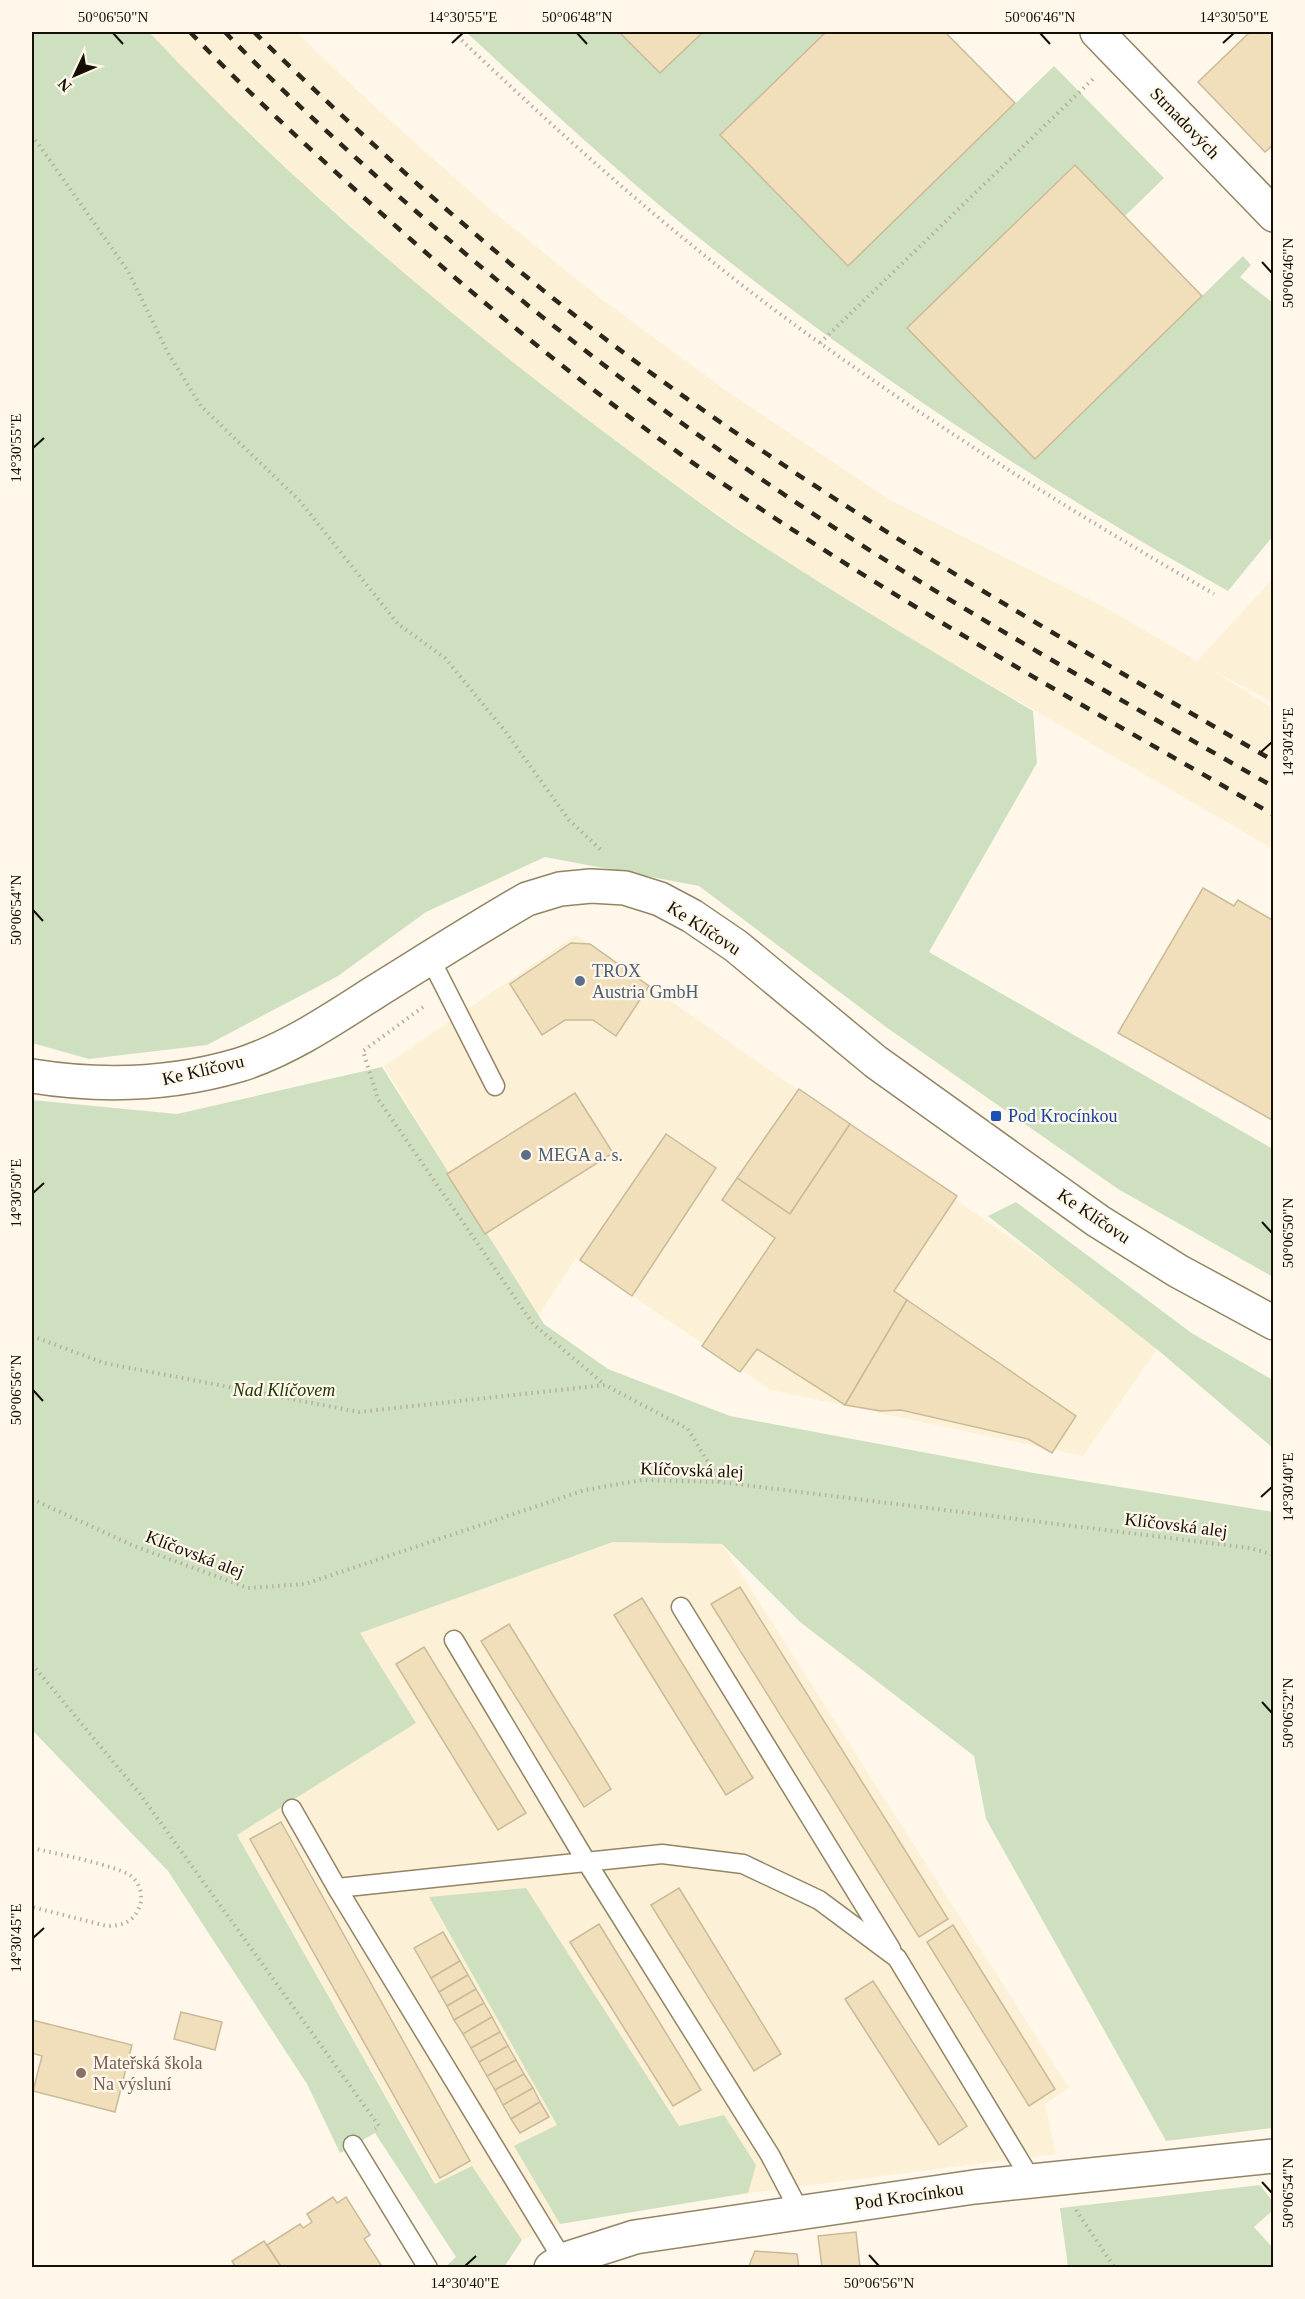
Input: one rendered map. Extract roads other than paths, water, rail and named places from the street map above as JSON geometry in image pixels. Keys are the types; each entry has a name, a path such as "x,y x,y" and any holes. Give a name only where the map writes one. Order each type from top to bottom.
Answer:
{"street":[{"name":"Strnadových","path":"1097,32 1274,216"},
{"name":"Ke Klíčovu","path":"32,1076 69,1082 149,1082 195,1076 241,1064 298,1039 526,899 560,889 591,886 625,888 660,899 692,916 735,946 876,1062 1098,1221 1178,1271 1274,1323"},
{"name":"Pod Krocínkou","path":"557,2264 635,2236 800,2212 974,2187 1270,2161"}],"lane":[{"path":"430,958 495,1086"},
{"path":"681,1607 1032,2181"},
{"path":"454,1640 586,1862 770,2155 800,2212"},
{"path":"292,1809 557,2264"},
{"path":"337,1888 662,1854 743,1864 819,1900 897,1958"},
{"path":"353,2145 428,2268"}],"railway":[{"path":"190,32 279,120 463,285 558,363 657,437 758,507 885,588 1013,665 1274,815"},
{"path":"225,32 308,114 440,232 531,308 673,417 770,485 893,565 1019,641 1274,787"},
{"path":"254,32 456,218 562,306 672,388 818,488 893,536 1044,628 1274,761"}],"place":[{"name":"TROX Austria GmbH","path":"580,981"},
{"name":"Pod Krocínkou","path":"996,1116"},
{"name":"MEGA a. s.","path":"526,1155"},
{"name":"Mateřská škola Na výsluní","path":"81,2073"}],"park label":[{"name":"Nad Klíčovem","path":"284,1390"}]}
